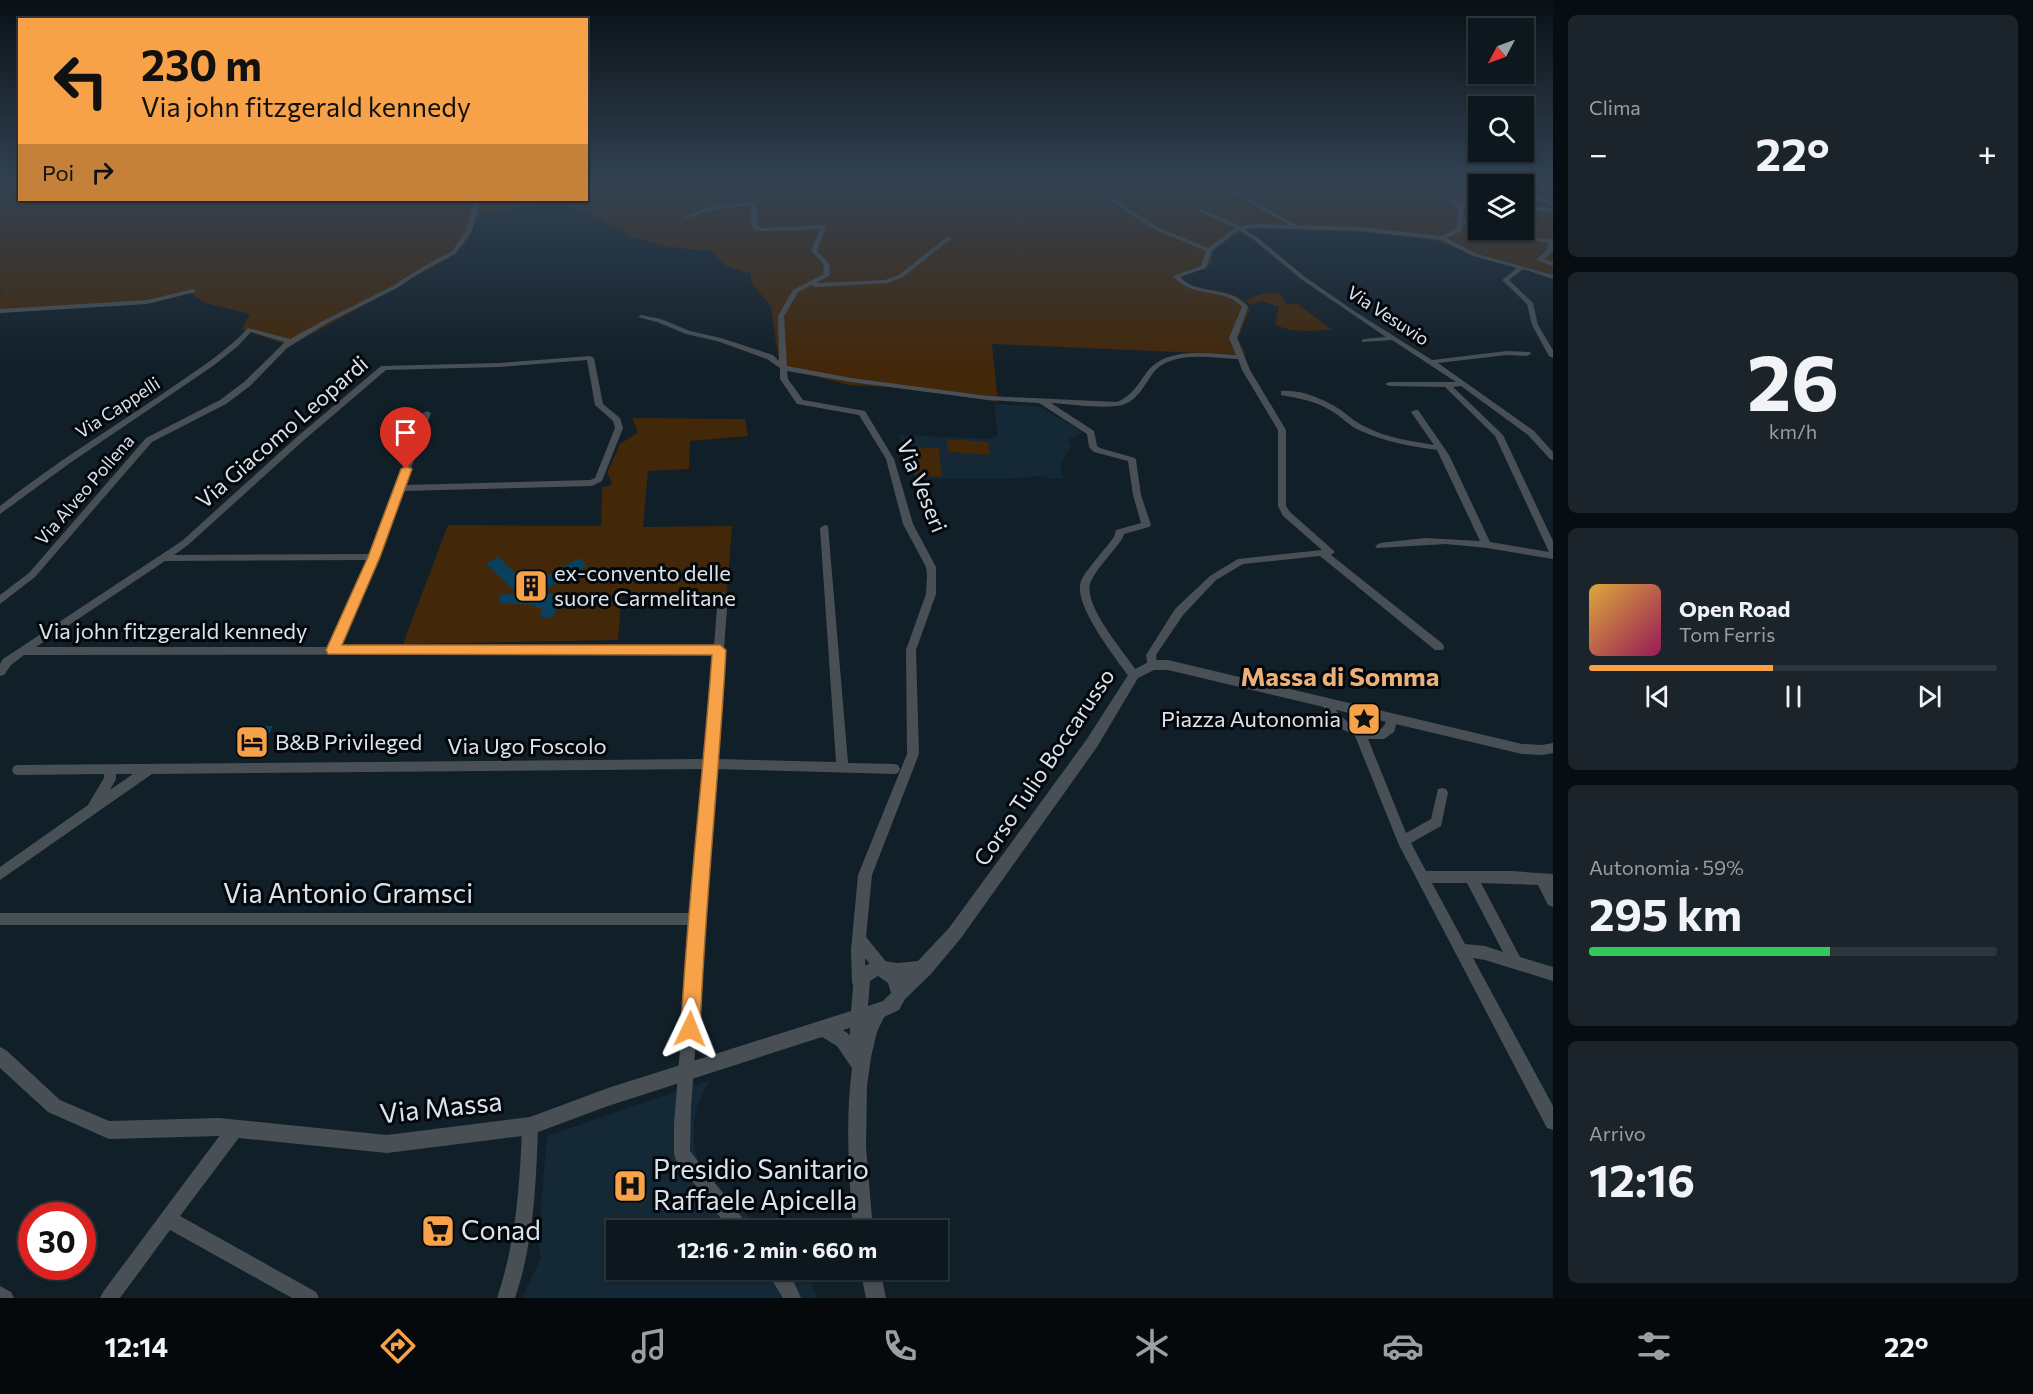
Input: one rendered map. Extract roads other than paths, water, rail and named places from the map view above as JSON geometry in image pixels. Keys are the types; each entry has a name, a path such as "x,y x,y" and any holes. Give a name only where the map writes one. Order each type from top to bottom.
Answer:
{"street":[{"name":"Via Alveo Pollena","path":"0,600 32,575 149,440 223,402 247,384 292,342 395,287 454,252 460,245"},
{"name":"Via Veseri","path":"817,245 814,251 826,263 827,275 806,284 790,296 781,316 784,379 800,402 862,413 890,459 908,524 931,567 932,575 931,594 911,650 914,754 865,874 858,965 860,989"},
{"path":"806,284 886,282 909,270 941,245"},
{"path":"1196,245 1209,250"},
{"path":"1216,245 1209,250 1204,267 1176,276 1187,286 1229,296 1243,303 1245,307 1233,338 1241,357 1282,430 1282,506 1286,514 1326,552 1439,647"},
{"name":"Via Vesuvio","path":"1262,245 1303,278 1464,384 1531,433 1553,457"},
{"path":"1455,245 1475,255 1553,277"},
{"path":"1551,245 1550,251 1539,260 1553,264"},
{"path":"1522,267 1505,280 1530,303 1535,325 1553,356"},
{"path":"0,311 147,302 193,291"},
{"path":"641,317 659,320 688,333 719,339 770,357 785,368 851,380 988,398 1123,403 1134,397 1154,369 1164,360 1181,357 1241,357"},
{"name":"Via Cappelli","path":"0,511 39,478 166,395 238,344 250,329 292,342"},
{"path":"1364,341 1393,338"},
{"path":"1431,362 1507,353 1527,354"},
{"name":"Via Giacomo Leopardi","path":"0,672 6,662 185,543 301,438 384,368 590,358 599,405 617,420 619,428 599,478 592,483 400,488"},
{"path":"1389,384 1464,384"},
{"path":"1447,385 1499,435 1553,551"},
{"path":"1284,393 1299,394 1330,407 1352,424 1379,436 1440,448"},
{"path":"1042,401 1091,433 1093,447 1097,450 1132,460 1137,495 1146,525 1119,532 1119,537 1085,582 1083,589 1086,601 1110,642 1134,675"},
{"path":"1415,412 1440,448 1487,545"},
{"path":"333,650 374,557 427,413"},
{"path":"825,528 842,766"},
{"path":"1380,546 1427,539 1487,545 1553,556"},
{"path":"1326,552 1241,561 1213,578 1179,612 1151,655 1152,665 1168,665 1522,749 1553,748"},
{"path":"164,558 374,557"},
{"path":"723,595 712,764 695,919 682,1154 733,1220"},
{"name":"Via john fitzgerald kennedy","path":"22,651 720,650"},
{"name":"Corso Tulio Boccarusso","path":"899,994 955,933 1092,743 1134,675 1152,665"},
{"path":"1328,703 1331,713 1338,721 1360,734 1377,736 1389,732 1393,726 1392,718"},
{"path":"1360,734 1402,841 1553,1122"},
{"path":"712,764 894,769"},
{"name":"Via Ugo Foscolo","path":"18,770 712,764"},
{"path":"92,809 110,779 111,768"},
{"path":"0,874 150,768"},
{"path":"1402,841 1437,822 1442,793"},
{"path":"1422,877 1512,876 1547,880 1553,901"},
{"path":"1471,878 1515,961"},
{"name":"Via Antonio Gramsci","path":"0,919 695,919"},
{"path":"860,989 869,1005 879,1009 893,1005 899,994 899,983 895,976 883,969 861,942"},
{"path":"1461,950 1485,952 1553,974"},
{"path":"861,1065 858,1035 860,989 866,972 876,968 898,971 924,969"},
{"path":"862,1220 858,1156 861,1065 865,1038 879,1009"},
{"name":"Via Massa","path":"0,1056 54,1106 109,1130 235,1129 387,1144 530,1126 608,1097 825,1029 879,1009"},
{"path":"825,1029 843,1040 861,1065"},
{"path":"506,1298 515,1273 528,1192 530,1126"},
{"path":"109,1298 235,1129"},
{"path":"168,1219 310,1298"},
{"path":"783,1280 792,1298"},
{"path":"872,1280 876,1298"},
{"path":"0,1295 5,1298"}],"place":[{"name":"ex-convento delle suore Carmelitane","path":"531,586"},
{"name":"Piazza Autonomia","path":"1364,719"},
{"name":"B&B Privileged","path":"252,742"},
{"name":"Presidio Sanitario Raffaele Apicella","path":"630,1186"},
{"name":"Conad","path":"438,1231"}],"district":[{"name":"Massa di Somma","path":"1340,677"}]}
